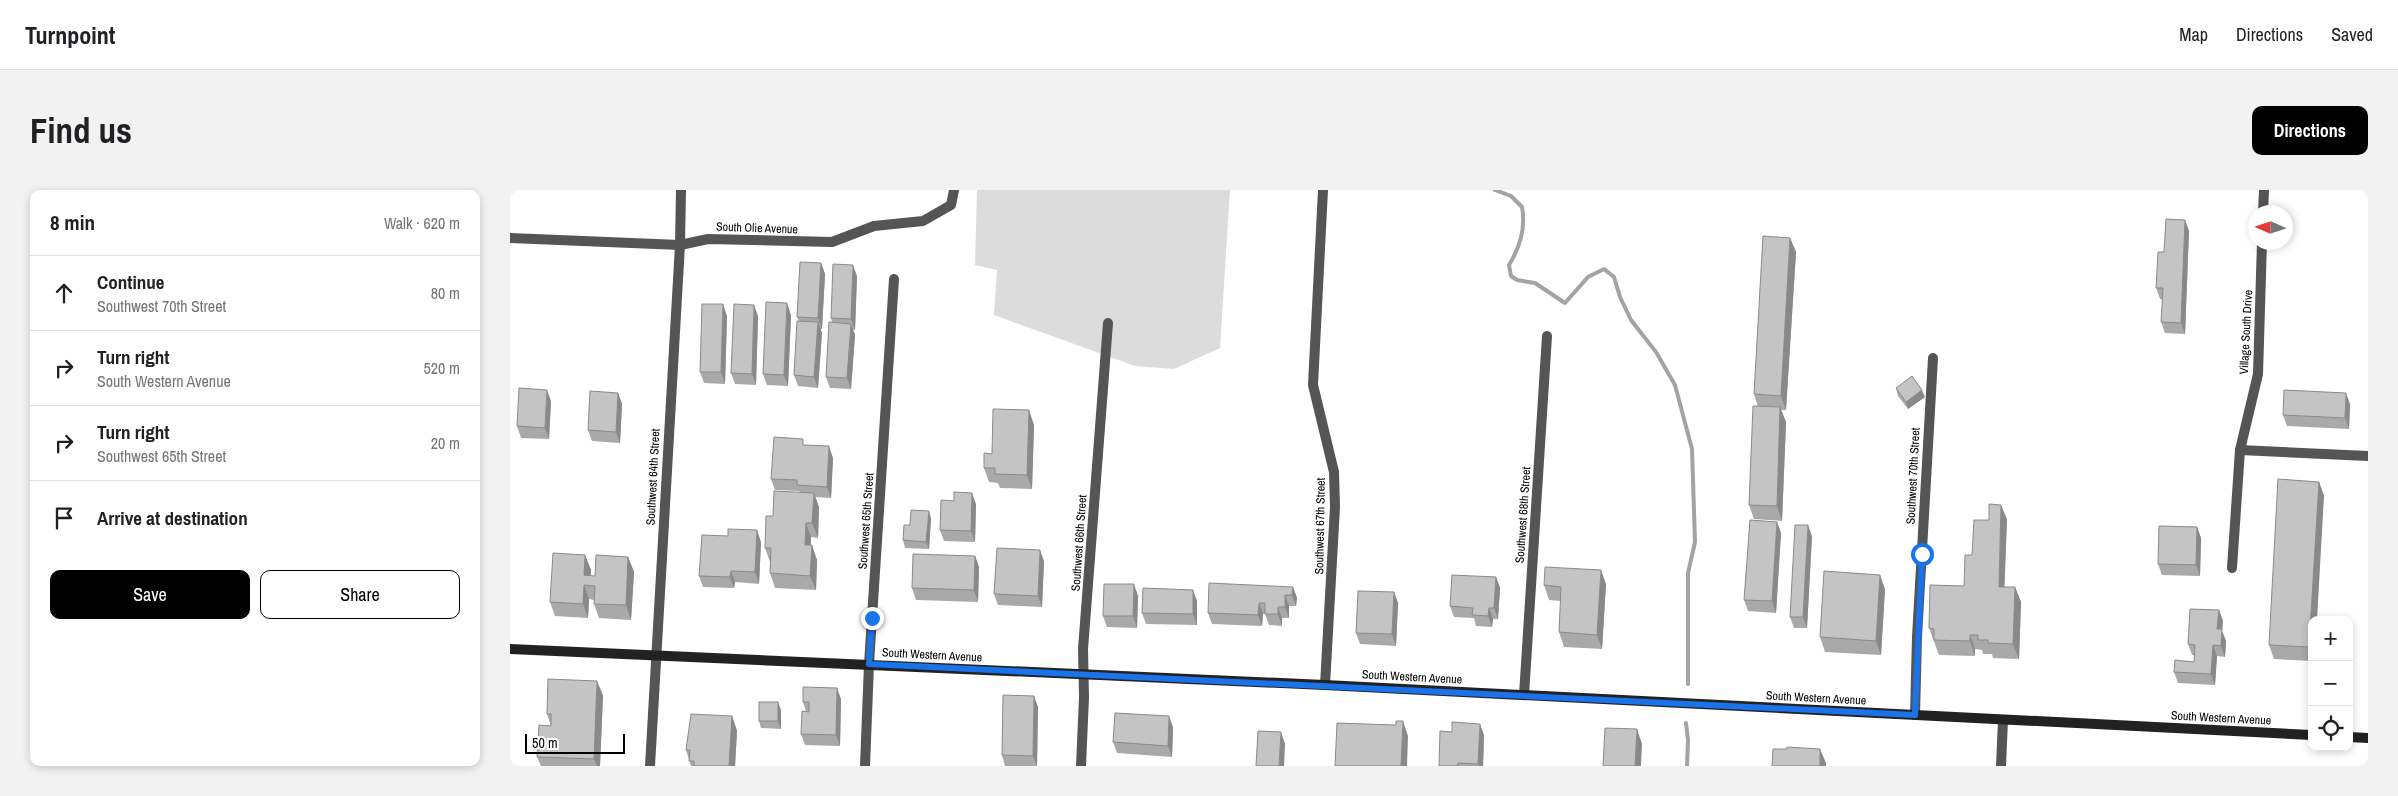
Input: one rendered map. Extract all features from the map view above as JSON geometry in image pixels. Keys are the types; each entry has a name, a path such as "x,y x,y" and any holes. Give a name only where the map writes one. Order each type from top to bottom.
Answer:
{"main road":[{"name":"South Western Avenue","path":"510,648 1325,685 2308,735"},
{"path":"2353,737 2368,738"}],"street":[{"name":"Southwest 64th Street","path":"650,766 680,245 681,190"},
{"name":"South Olie Avenue","path":"510,238 680,245 708,239 832,242 874,226 924,221 951,205 954,190"},
{"name":"Southwest 67th Street","path":"1323,190 1313,385 1318,413 1328,444 1334,481 1335,507 1325,685"},
{"path":"2263,205 2264,190"},
{"name":"Village South Drive","path":"2232,568 2240,450 2258,374 2262,250"},
{"name":"Southwest 65th Street","path":"865,766 869,664 894,279"},
{"name":"Southwest 66th Street","path":"1080,766 1084,674 1083,649 1108,323"},
{"name":"Southwest 68th Street","path":"1524,695 1547,336"},
{"name":"Southwest 70th Street","path":"1915,715 1917,637 1933,358"},
{"path":"2240,450 2368,456"},
{"path":"2001,766 2003,720"}],"shaded area":[{"path":"977,190 1230,190 1220,348 1174,369 1135,366 994,315 997,270 975,265"}],"building":[{"path":"2166,219 2185,220 2181,323 2161,322 2163,288 2156,288 2158,252 2164,252"},
{"path":"1763,236 1790,238 1781,396 1754,394"},
{"path":"800,262 821,263 818,318 797,317"},
{"path":"833,264 853,265 851,319 831,318"},
{"path":"766,302 787,303 784,375 763,374"},
{"path":"702,304 723,304 721,372 700,372"},
{"path":"734,304 754,305 752,374 731,373"},
{"path":"797,321 818,322 814,377 794,375"},
{"path":"829,322 851,324 847,378 826,377"},
{"path":"1912,376 1922,390 1906,402 1896,388"},
{"path":"519,388 547,390 545,428 517,426"},
{"path":"2284,390 2346,393 2345,418 2283,415"},
{"path":"590,391 618,393 616,432 588,430"},
{"path":"1753,406 1780,407 1777,506 1749,505"},
{"path":"993,409 1029,410 1027,475 995,474 995,468 984,468 984,453 992,454"},
{"path":"774,437 803,439 803,445 829,446 827,487 797,485 797,480 771,479"},
{"path":"2278,479 2319,482 2311,616 2308,616 2308,647 2269,645"},
{"path":"774,491 814,493 812,523 806,523 805,545 812,545 810,576 770,573 771,548 765,548 766,516 773,516"},
{"path":"954,492 972,493 971,531 940,530 941,500 954,501"},
{"path":"1989,504 2001,505 1999,587 2015,587 2013,644 1988,643 1988,640 1978,640 1978,635 1970,635 1970,641 1934,640 1934,629 1929,628 1930,585 1964,586 1965,555 1972,555 1974,520 1989,520"},
{"path":"911,510 929,511 926,542 903,540 904,525 910,525"},
{"path":"1750,520 1777,522 1772,601 1744,600"},
{"path":"1795,525 1808,525 1803,617 1790,617"},
{"path":"2159,526 2197,527 2196,565 2158,564"},
{"path":"728,529 757,530 755,572 731,571 730,577 699,576 702,535 728,536"},
{"path":"997,548 1040,550 1038,596 994,594"},
{"path":"553,553 585,555 584,575 595,576 596,555 628,557 626,605 594,604 595,586 584,585 583,604 550,602"},
{"path":"913,554 975,556 974,590 912,588"},
{"path":"1545,567 1601,570 1597,635 1559,632 1561,587 1544,585"},
{"path":"1824,571 1880,575 1876,641 1820,637"},
{"path":"1452,575 1496,577 1494,608 1489,608 1488,616 1472,615 1473,608 1450,606"},
{"path":"1209,583 1293,587 1292,595 1285,595 1285,607 1278,607 1278,614 1265,614 1265,603 1259,603 1258,615 1208,613"},
{"path":"1104,584 1134,584 1133,616 1103,616"},
{"path":"1143,588 1193,590 1193,614 1142,613"},
{"path":"1358,591 1394,592 1392,634 1356,633"},
{"path":"2190,609 2219,610 2217,629 2222,629 2221,646 2213,645 2211,674 2174,672 2175,660 2194,662 2195,645 2188,644"},
{"path":"548,679 597,681 594,759 537,757 539,725 551,726 551,714 547,714"},
{"path":"803,687 837,688 836,735 801,734 802,711 809,712 809,702 803,702"},
{"path":"1003,695 1034,696 1033,756 1002,755"},
{"path":"759,702 778,702 778,721 759,721"},
{"path":"1115,713 1169,716 1168,746 1113,742"},
{"path":"691,714 732,716 729,766 694,766 694,761 689,761 690,750 686,750"},
{"path":"1396,721 1403,721 1401,766 1335,766 1337,723 1396,725"},
{"path":"1452,722 1480,724 1478,764 1458,763 1457,766 1439,766 1440,731 1452,732"},
{"path":"1605,728 1637,729 1635,766 1603,766"},
{"path":"1258,731 1281,732 1279,766 1256,766"},
{"path":"1787,747 1820,749 1820,766 1772,766 1773,749 1787,749"}],"waterway":[{"path":"1495,190 1511,196 1522,207 1523,230 1509,265 1511,276 1517,280 1535,283 1565,303 1588,277 1604,269 1614,277 1620,297 1631,320 1656,352 1675,385 1692,449 1695,542 1688,573 1688,684"},
{"path":"1686,723 1688,740 1687,766"}],"route":[{"path":"872,618 869,664 1915,715 1922,554"}]}
